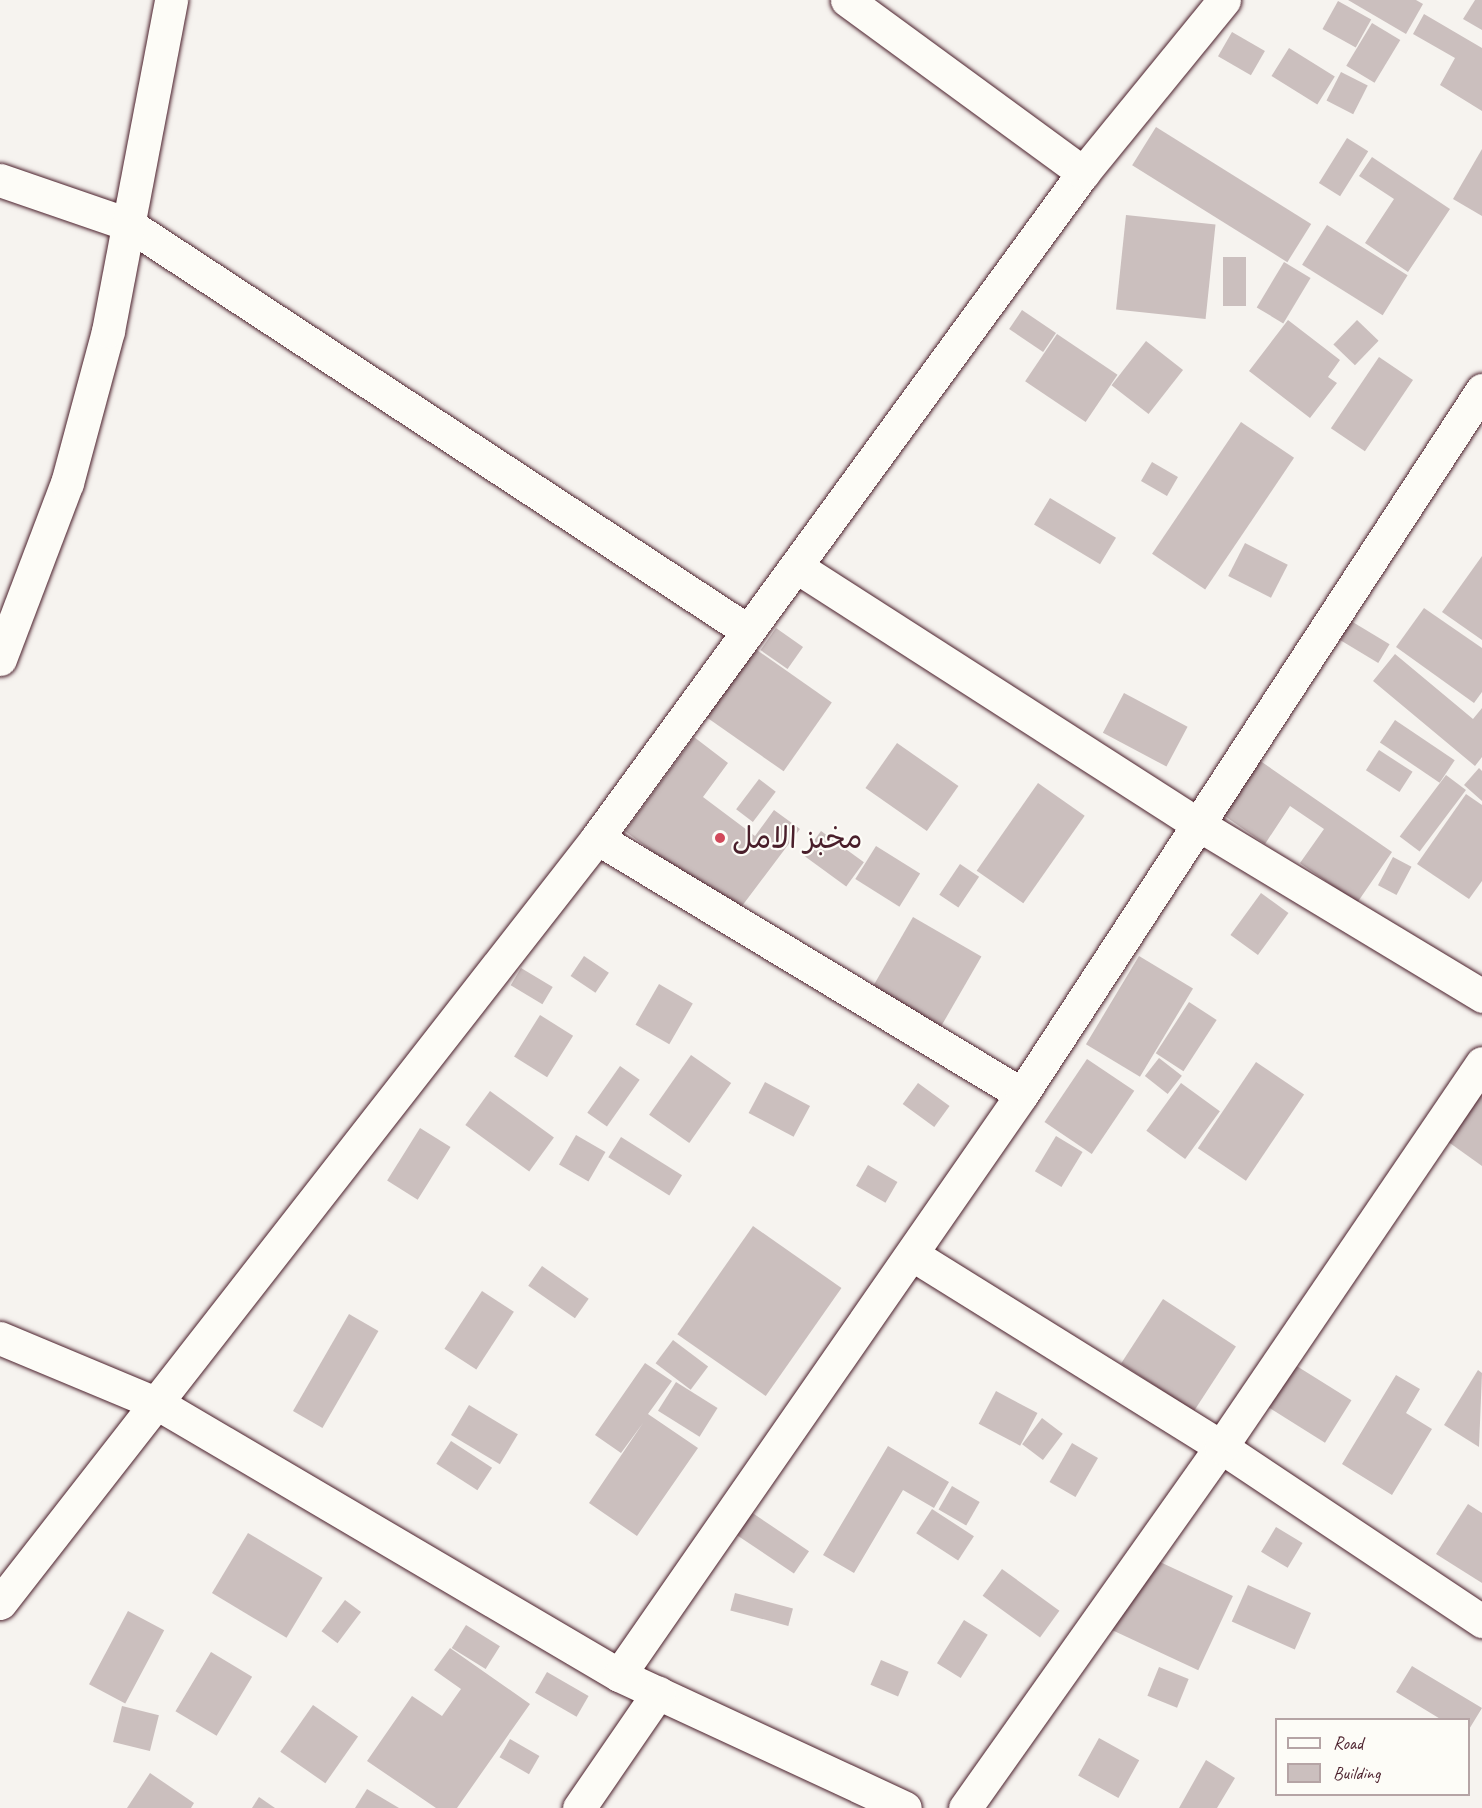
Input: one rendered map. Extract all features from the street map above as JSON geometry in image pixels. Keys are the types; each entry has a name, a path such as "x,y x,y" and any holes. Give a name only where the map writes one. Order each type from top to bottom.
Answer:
{"street":[{"path":"0,658 9,613 67,483 108,331 171,0"},
{"path":"847,0 1083,173"},
{"path":"0,1603 160,1405 597,838 1083,173 1224,0"},
{"path":"0,180 128,224 748,631"},
{"path":"619,1675 1023,1094 1482,390"},
{"path":"797,567 1199,825 1482,996"},
{"path":"597,838 1023,1094"},
{"path":"965,1808 1221,1447 1482,1063"},
{"path":"913,1255 1221,1447 1482,1621"},
{"path":"0,1338 160,1405 619,1675 905,1808"},
{"path":"579,1808 658,1693"}],"building":[{"path":"1348,0 1416,0 1423,4 1406,34"},
{"path":"1475,0 1482,0 1482,30 1463,19"},
{"path":"1338,1 1371,19 1356,47 1322,29"},
{"path":"1424,14 1482,48 1482,111 1440,85 1455,58 1413,34"},
{"path":"1372,23 1400,40 1375,83 1346,66"},
{"path":"1232,32 1265,51 1251,75 1218,56"},
{"path":"1289,48 1335,77 1317,105 1272,76"},
{"path":"1341,72 1368,86 1353,114 1326,101"},
{"path":"1156,127 1311,224 1287,262 1132,165"},
{"path":"1347,138 1368,151 1340,196 1319,183"},
{"path":"1482,149 1482,216 1453,199"},
{"path":"1372,157 1450,209 1408,272 1365,243 1394,199 1359,176"},
{"path":"1126,215 1216,224 1206,319 1116,309"},
{"path":"1327,225 1408,275 1383,315 1302,265"},
{"path":"1223,257 1246,257 1246,306 1223,306"},
{"path":"1284,262 1311,278 1283,323 1257,307"},
{"path":"1022,310 1056,333 1043,352 1009,329"},
{"path":"1288,320 1340,360 1328,377 1337,383 1310,418 1249,371"},
{"path":"1357,320 1379,341 1355,365 1333,344"},
{"path":"1057,334 1118,375 1086,422 1025,381"},
{"path":"1146,341 1183,370 1149,414 1112,385"},
{"path":"1379,357 1413,380 1365,451 1331,428"},
{"path":"1241,422 1294,458 1205,590 1152,554"},
{"path":"1152,462 1178,477 1167,496 1141,481"},
{"path":"1050,498 1116,538 1100,564 1034,525"},
{"path":"1245,543 1288,565 1271,598 1228,576"},
{"path":"1482,556 1482,640 1442,612"},
{"path":"1424,608 1482,648 1482,692 1474,703 1396,647"},
{"path":"1351,621 1390,644 1378,663 1340,640"},
{"path":"776,628 803,647 788,669 761,650"},
{"path":"754,648 832,702 784,771 706,717"},
{"path":"1395,654 1473,719 1482,708 1482,757 1475,766 1373,681"},
{"path":"1124,693 1188,727 1166,767 1103,733"},
{"path":"1395,720 1455,760 1440,783 1380,742"},
{"path":"694,737 728,763 703,797 755,836 774,810 800,829 736,914 625,831"},
{"path":"897,743 958,786 927,831 865,788"},
{"path":"1243,749 1392,852 1357,903 1300,863 1324,829 1290,806 1265,844 1206,803"},
{"path":"1379,750 1413,772 1399,792 1366,770"},
{"path":"1479,768 1482,771 1482,801 1464,785"},
{"path":"1446,775 1466,790 1420,852 1400,836"},
{"path":"759,779 776,792 753,822 736,809"},
{"path":"1038,783 1085,816 1023,903 977,871"},
{"path":"1466,794 1482,805 1482,881 1469,899 1417,864"},
{"path":"821,831 864,862 846,886 803,855"},
{"path":"876,846 920,874 899,907 855,879"},
{"path":"1393,857 1412,867 1397,895 1378,885"},
{"path":"960,864 979,877 958,908 939,895"},
{"path":"1261,893 1289,913 1258,955 1230,935"},
{"path":"913,917 981,956 938,1031 870,991"},
{"path":"584,956 609,973 595,993 571,976"},
{"path":"1139,956 1193,988 1140,1077 1086,1044"},
{"path":"521,968 553,987 542,1004 511,985"},
{"path":"659,984 693,1004 669,1044 636,1025"},
{"path":"1189,1002 1217,1020 1183,1071 1156,1053"},
{"path":"540,1015 573,1036 547,1077 514,1057"},
{"path":"691,1055 731,1083 689,1143 649,1115"},
{"path":"1159,1058 1182,1076 1168,1094 1145,1076"},
{"path":"1087,1059 1134,1091 1092,1154 1045,1122"},
{"path":"1256,1062 1304,1094 1246,1181 1198,1148"},
{"path":"620,1066 640,1080 607,1126 587,1113"},
{"path":"1482,1080 1482,1166 1440,1136"},
{"path":"765,1082 810,1106 794,1137 749,1113"},
{"path":"918,1083 950,1106 934,1127 903,1104"},
{"path":"1181,1083 1220,1111 1185,1159 1146,1131"},
{"path":"490,1091 554,1137 529,1171 465,1125"},
{"path":"420,1128 451,1147 418,1200 387,1181"},
{"path":"576,1135 605,1152 588,1181 559,1164"},
{"path":"1056,1136 1083,1152 1061,1187 1035,1171"},
{"path":"621,1137 682,1175 669,1196 608,1157"},
{"path":"868,1165 897,1182 885,1203 856,1186"},
{"path":"753,1226 841,1288 766,1396 677,1334"},
{"path":"542,1266 589,1299 575,1318 528,1286"},
{"path":"482,1291 514,1312 476,1370 444,1349"},
{"path":"1163,1299 1236,1346 1194,1411 1121,1364"},
{"path":"349,1314 378,1331 322,1428 293,1411"},
{"path":"673,1340 708,1366 691,1390 656,1363"},
{"path":"1287,1360 1351,1400 1325,1443 1261,1402"},
{"path":"645,1363 672,1381 648,1414 698,1448 637,1536 589,1503 643,1423 621,1453 595,1435"},
{"path":"1478,1370 1482,1373 1479,1447 1444,1425"},
{"path":"1396,1375 1420,1389 1406,1413 1432,1429 1392,1495 1342,1464"},
{"path":"676,1382 718,1408 700,1437 658,1411"},
{"path":"996,1391 1037,1413 1020,1446 979,1424"},
{"path":"469,1405 518,1434 500,1464 451,1435"},
{"path":"1042,1418 1063,1434 1043,1460 1022,1444"},
{"path":"451,1441 492,1468 477,1490 436,1464"},
{"path":"1072,1443 1098,1458 1075,1497 1050,1482"},
{"path":"888,1446 949,1482 934,1508 903,1490 854,1573 823,1555"},
{"path":"952,1486 980,1502 966,1525 938,1509"},
{"path":"1468,1504 1482,1513 1482,1583 1436,1554"},
{"path":"932,1509 974,1536 958,1561 916,1533"},
{"path":"751,1512 809,1551 794,1574 736,1534"},
{"path":"1276,1527 1303,1543 1288,1568 1261,1552"},
{"path":"248,1533 323,1578 287,1638 212,1593"},
{"path":"1145,1555 1233,1596 1198,1670 1110,1629"},
{"path":"1002,1569 1059,1611 1040,1637 983,1596"},
{"path":"1248,1585 1311,1613 1295,1650 1232,1622"},
{"path":"735,1593 793,1609 788,1626 730,1610"},
{"path":"345,1600 361,1612 338,1643 322,1631"},
{"path":"128,1611 164,1630 125,1704 89,1684"},
{"path":"964,1620 988,1635 961,1678 937,1663"},
{"path":"466,1625 500,1646 486,1669 452,1648"},
{"path":"450,1648 530,1704 457,1808 436,1808 367,1761 412,1696 442,1716 461,1689 434,1670"},
{"path":"211,1652 252,1677 217,1736 175,1711"},
{"path":"881,1660 909,1672 898,1697 870,1685"},
{"path":"1412,1666 1482,1708 1470,1728 1470,1718 1439,1718 1396,1692"},
{"path":"1159,1667 1189,1679 1177,1708 1147,1696"},
{"path":"547,1672 589,1696 577,1717 535,1693"},
{"path":"313,1705 358,1737 325,1783 280,1752"},
{"path":"122,1706 159,1715 150,1751 113,1742"},
{"path":"1099,1738 1139,1760 1118,1798 1078,1776"},
{"path":"510,1739 539,1756 529,1774 500,1757"},
{"path":"1206,1760 1235,1778 1217,1808 1179,1808"},
{"path":"150,1773 194,1803 191,1808 127,1808"},
{"path":"367,1789 399,1808 355,1808"},
{"path":"259,1797 275,1808 252,1808"}],"place":[{"name":"مخبز الامل","path":"720,838"}]}
